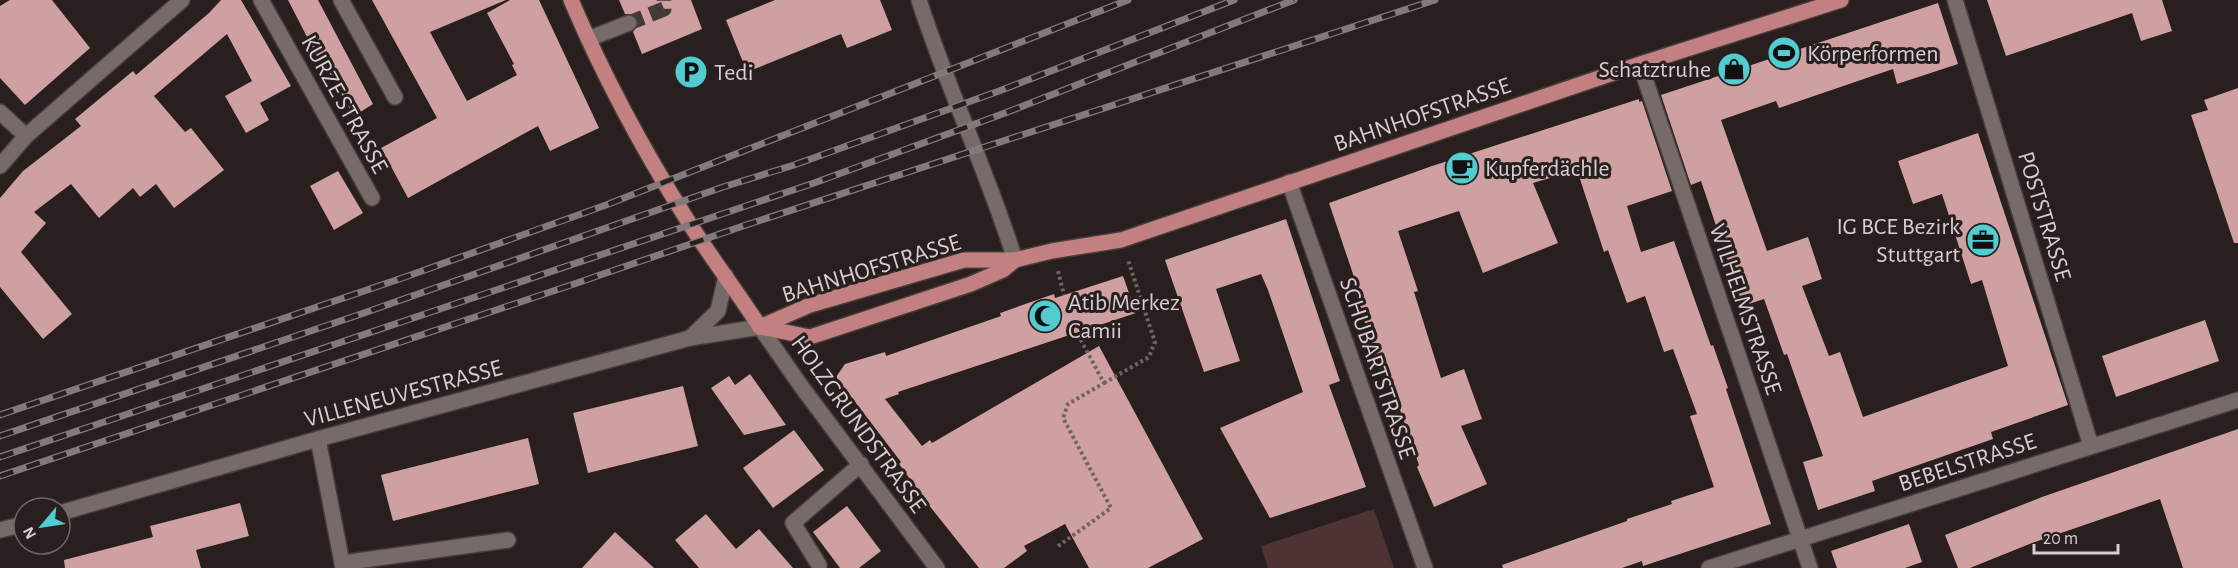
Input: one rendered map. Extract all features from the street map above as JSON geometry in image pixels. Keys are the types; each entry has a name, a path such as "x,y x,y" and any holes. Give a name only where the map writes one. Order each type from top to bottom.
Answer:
{"main road":[{"name":"HOLZGRUNDSTRASSE","path":"571,0 630,122 687,219 760,327"},
{"name":"BAHNHOFSTRASSE","path":"760,327 810,305 964,260 1016,260 1052,250 1121,240 1640,64 1841,0"},
{"name":"BAHNHOFSTRASSE","path":"760,327 810,337 971,285 1003,270 1016,260"}],"street":[{"path":"0,166 26,136 182,0"},
{"name":"KURZE STRASSE","path":"261,0 372,198"},
{"path":"341,0 395,97"},
{"path":"919,0 934,46 999,207 1016,260"},
{"name":"POSTSTRASSE","path":"1956,0 2091,446"},
{"path":"588,39 629,23"},
{"name":"WILHELMSTRASSE","path":"1640,64 1810,568"},
{"path":"0,112 26,136"},
{"name":"SCHUBARTSTRASSE","path":"1289,182 1425,568"},
{"path":"690,338 718,311 726,276"},
{"name":"VILLENEUVESTRASSE","path":"72,510 318,439 690,338 760,327"},
{"name":"HOLZGRUNDSTRASSE","path":"760,327 801,386 861,464 929,565"},
{"name":"BEBELSTRASSE","path":"1710,568 2238,400"},
{"path":"318,439 342,565 508,540"},
{"path":"819,566 793,523 861,464"}],"path":[{"path":"1058,546 1111,507 1063,418 1068,404 1149,357 1155,342 1121,240"},
{"path":"1077,333 1104,383"}],"shaded area":[{"path":"1374,509 1394,568 1268,568 1261,546"}],"building":[{"path":"10,0 52,0 90,48 25,105 0,78 0,6"},
{"path":"221,0 241,0 291,86 260,103 269,120 246,133 225,96 252,81 227,34 154,96 185,132 191,128 224,170 174,208 156,184 140,197 133,188 99,218 71,184 34,212 46,223 21,252 72,314 43,339 0,287 0,198 23,171 81,126 75,119 133,71 136,75 209,13"},
{"path":"288,0 318,0 373,104 354,116 327,69 323,68"},
{"path":"372,0 506,0 430,32 467,101 517,75 512,65 514,64 487,13 510,0 539,0 599,128 550,151 538,126 408,198 381,148 437,118"},
{"path":"619,0 691,0 702,29 642,54 633,32 638,25 638,19 631,14 625,14"},
{"path":"775,0 880,0 892,30 847,48 841,34 747,72 726,20"},
{"path":"1987,0 2162,0 2172,31 2141,41 2132,13 2006,56"},
{"path":"1938,3 1958,64 1897,84 1893,69 1779,108 1776,101 1721,120 1767,251 1808,237 1822,279 1802,286 1829,356 1840,352 1863,417 2008,366 1982,280 1971,284 1942,194 1913,204 1898,161 1978,133 2068,405 1991,432 1993,439 1872,481 1875,491 1818,510 1803,462 1823,456 1787,354 1784,355 1764,299 1743,306 1701,181 1691,185 1661,95"},
{"path":"2238,88 2238,243 2234,243 2191,115 2208,110 2204,100"},
{"path":"1639,99 1639,102 1642,101 1672,191 1627,206 1641,252 1674,241 1728,388 1726,389 1771,524 1643,566 1642,561 1622,568 1503,568 1502,565 1627,521 1627,519 1672,504 1671,501 1714,487 1690,416 1697,414 1673,349 1664,352 1645,296 1627,303 1608,250 1604,252 1577,170 1533,183 1558,243 1483,273 1459,211 1398,231 1418,291 1414,292 1441,378 1464,369 1482,419 1461,426 1487,484 1434,507 1417,467 1419,465 1387,372 1381,374 1351,278 1354,277 1329,203 1432,166"},
{"path":"338,171 363,213 334,230 310,186"},
{"path":"1286,219 1340,381 1329,385 1366,487 1270,518 1220,428 1303,392 1268,290 1261,274 1216,289 1240,361 1204,372 1165,260"},
{"path":"1123,276 1136,313 898,392 899,394 885,399 922,446 930,440 932,443 1099,346 1203,539 1148,568 1089,568 1065,524 1024,546 1027,551 1004,568 979,568 928,504 899,464 901,462 836,377 845,364 885,352 886,356 1001,316 1000,313 1054,294 1055,298"},
{"path":"2205,320 2219,361 2116,397 2102,356"},
{"path":"750,374 786,425 744,435 711,388 729,376 735,385"},
{"path":"683,386 698,446 588,473 573,413"},
{"path":"2238,429 2238,568 2183,568 2160,499 2032,543 1970,568 1958,568 1945,535 2042,497"},
{"path":"794,430 824,470 773,508 743,468"},
{"path":"528,438 539,484 393,521 381,475"},
{"path":"240,503 249,536 196,550 201,568 65,568 64,560 153,537 150,526"},
{"path":"847,506 881,551 859,568 840,568 813,532"},
{"path":"706,514 736,549 759,529 793,568 699,568 675,540"},
{"path":"1909,524 1922,562 1905,568 1837,568 1831,551"},
{"path":"615,532 654,568 582,568"}],"tunnel":[{"path":"629,23 664,9 664,0"}],"railway":[{"path":"0,415 408,276 606,205 1128,0"},
{"path":"0,436 361,314 723,187 794,165 999,91 1234,0"},
{"path":"0,457 814,183 1005,113 1294,0"},
{"path":"0,476 743,226 1435,0"}],"place":[{"name":"Körperformen","path":"1784,53"},
{"name":"Schatztruhe","path":"1734,69"},
{"name":"Tedi","path":"691,72"},
{"name":"Kupferdächle","path":"1462,168"},
{"name":"IG BCE Bezirk Stuttgart","path":"1983,240"},
{"name":"Atib Merkez Camii","path":"1045,316"}]}
